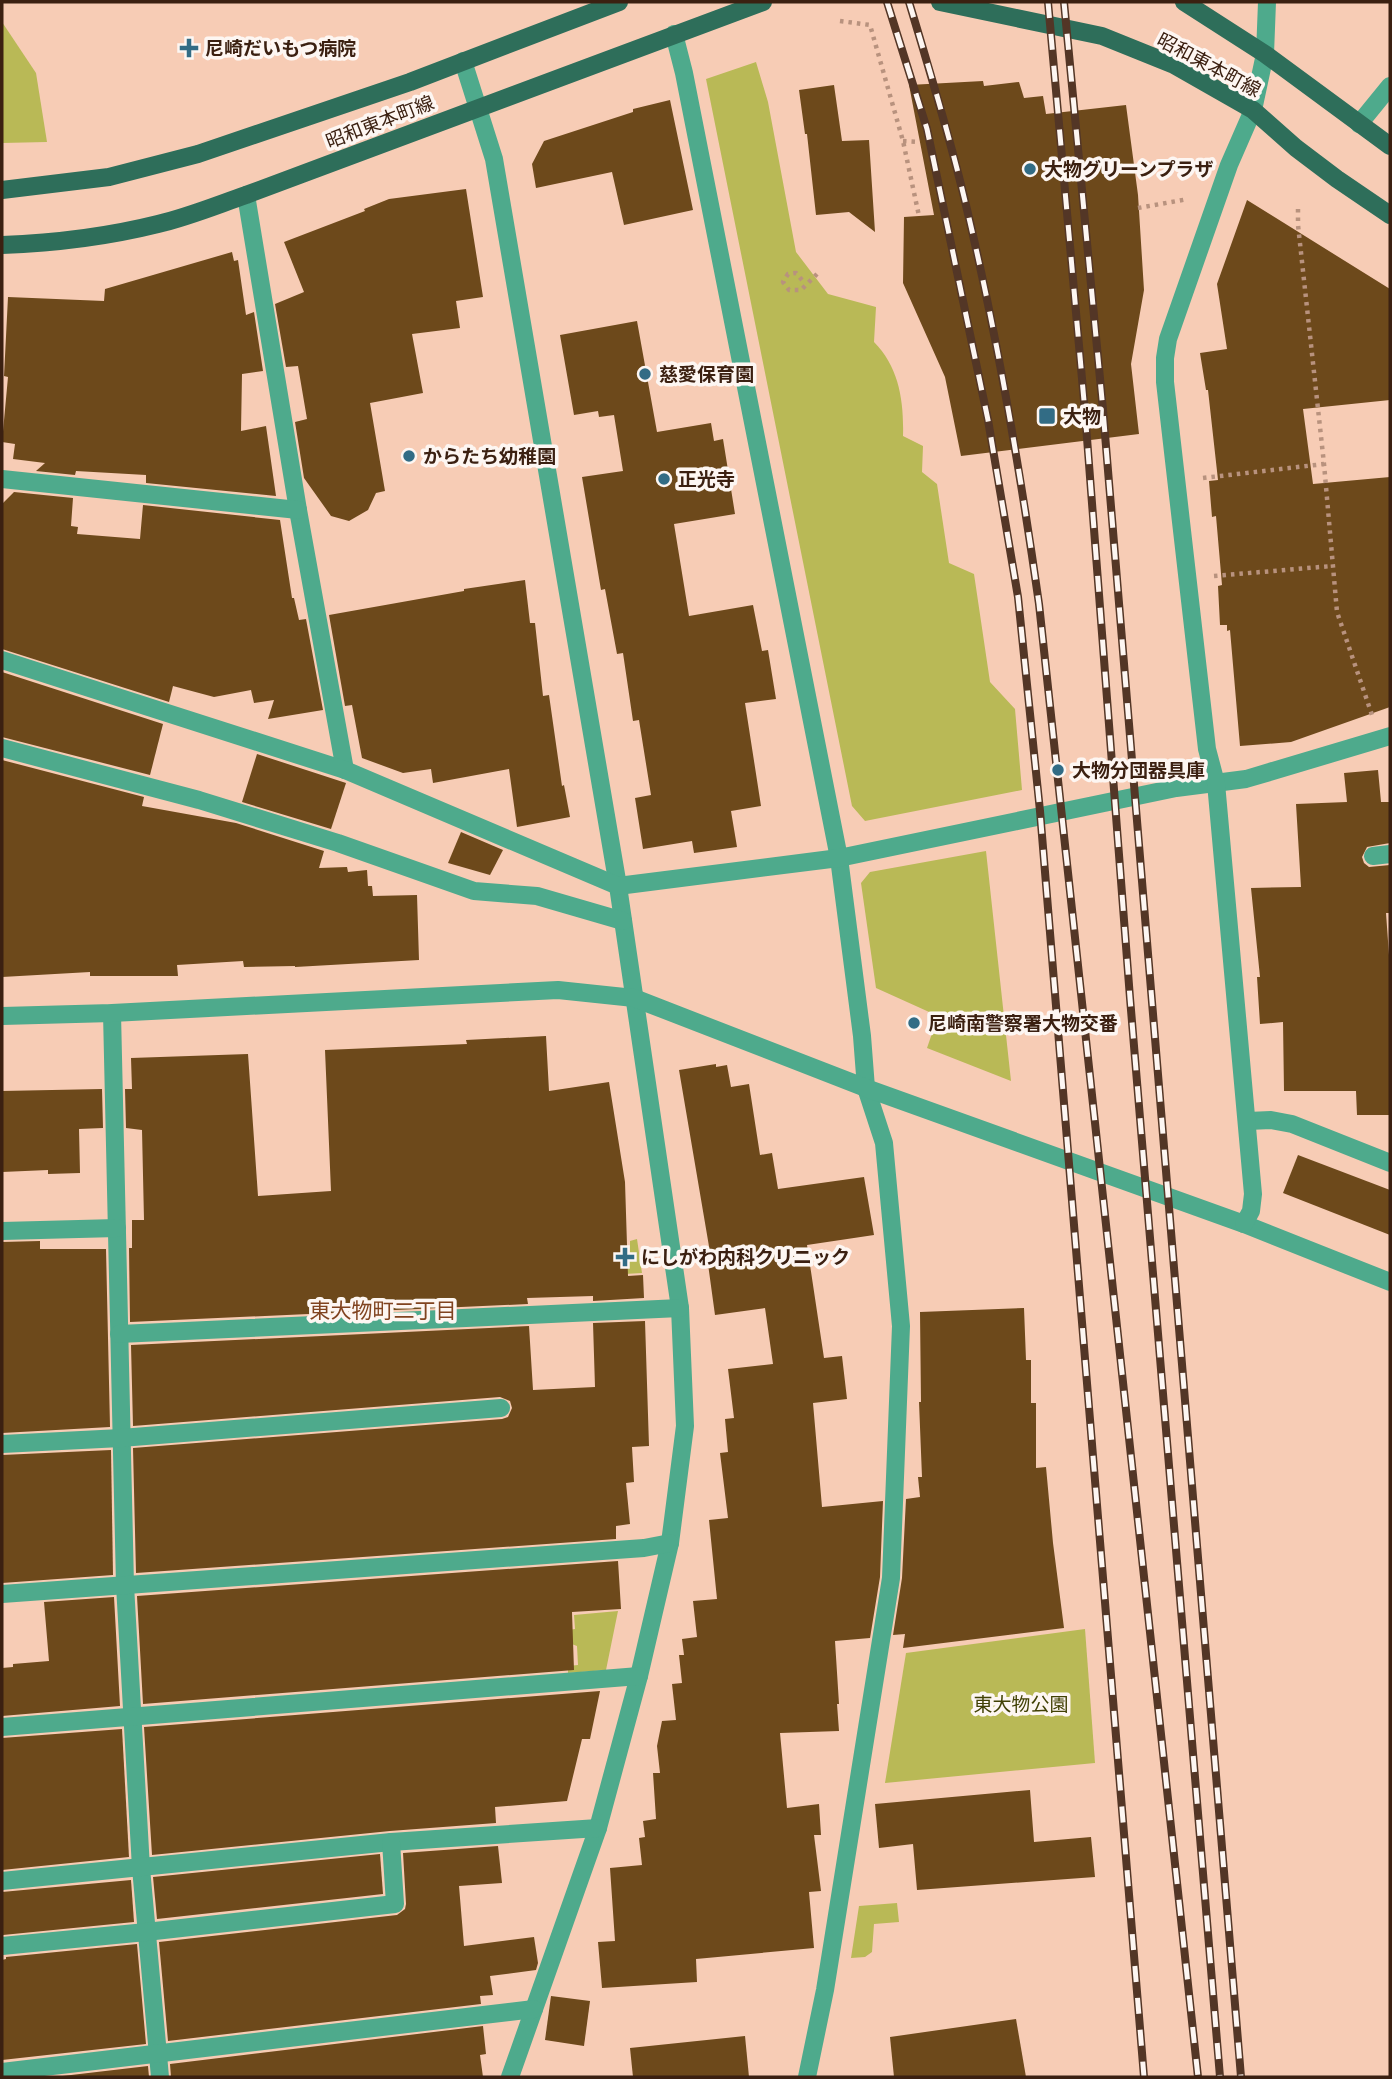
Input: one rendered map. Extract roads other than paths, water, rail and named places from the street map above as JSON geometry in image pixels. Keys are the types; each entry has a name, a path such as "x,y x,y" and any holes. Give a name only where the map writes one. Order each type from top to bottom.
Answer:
{"main road":[{"name":"昭和東本町線","path":"2,190 66,184 145,169 246,139 619,2"},
{"name":"昭和東本町線","path":"2,245 46,243 161,224 246,195 763,2"},
{"name":"昭和東本町線","path":"940,2 1102,36 1174,65 1252,110 1296,148 1390,215"},
{"name":"昭和東本町線","path":"1184,2 1265,54 1390,146"}],"street":[{"path":"1244,1224 1251,1210 1253,1194 1248,1121 1216,783 1207,750 1165,382 1165,358 1168,339 1229,165 1252,110 1265,54 1267,2"},
{"path":"674,34 684,73 839,858 866,1088 884,1143 901,1326 891,1578 825,1990 807,2077"},
{"path":"463,61 494,159 618,886 680,1308 685,1426 670,1543 639,1676 597,1828 510,2077"},
{"path":"1359,124 1390,86"},
{"path":"246,195 298,510 345,770"},
{"path":"2,478 298,510"},
{"path":"2,660 345,770 618,886 839,858 1176,788 1247,779 1385,737"},
{"path":"2,748 199,800 338,843 474,891 537,896 623,921"},
{"path":"2,1016 112,1013 558,990 634,998 866,1088 1244,1224 1390,1282"},
{"path":"112,1013 125,1585 141,1868 160,2077"},
{"path":"1248,1121 1271,1120 1292,1124 1390,1163"},
{"path":"2,1231 117,1228"},
{"path":"119,1334 680,1308"},
{"path":"2,1444 121,1438 501,1408"},
{"path":"2,1594 644,1548 670,1543"},
{"path":"2,1727 639,1676"},
{"path":"2,1881 391,1842 597,1828"},
{"path":"2,1946 146,1933 395,1904 391,1842"},
{"path":"2,2072 534,2009"}],"railway":[{"path":"887,2 927,129 988,420 1018,597 1040,811 1144,2077"},
{"path":"909,2 952,151 977,251 1007,402 1039,604 1198,2077"},
{"path":"1048,2 1085,412 1130,998 1220,2077"},
{"path":"1064,2 1103,410 1241,2077"}],"place":[{"name":"尼崎だいもつ病院","path":"189,48"},
{"name":"大物グリーンプラザ","path":"1030,169"},
{"name":"慈愛保育園","path":"645,374"},
{"name":"大物","path":"1047,416"},
{"name":"からたち幼稚園","path":"409,456"},
{"name":"正光寺","path":"664,479"},
{"name":"大物分団器具庫","path":"1058,770"},
{"name":"尼崎南警察署大物交番","path":"914,1023"},
{"name":"にしがわ内科クリニック","path":"625,1257"}],"district":[{"name":"東大物町二丁目","path":"383,1311"}],"park label":[{"name":"東大物公園","path":"1021,1704"}]}
